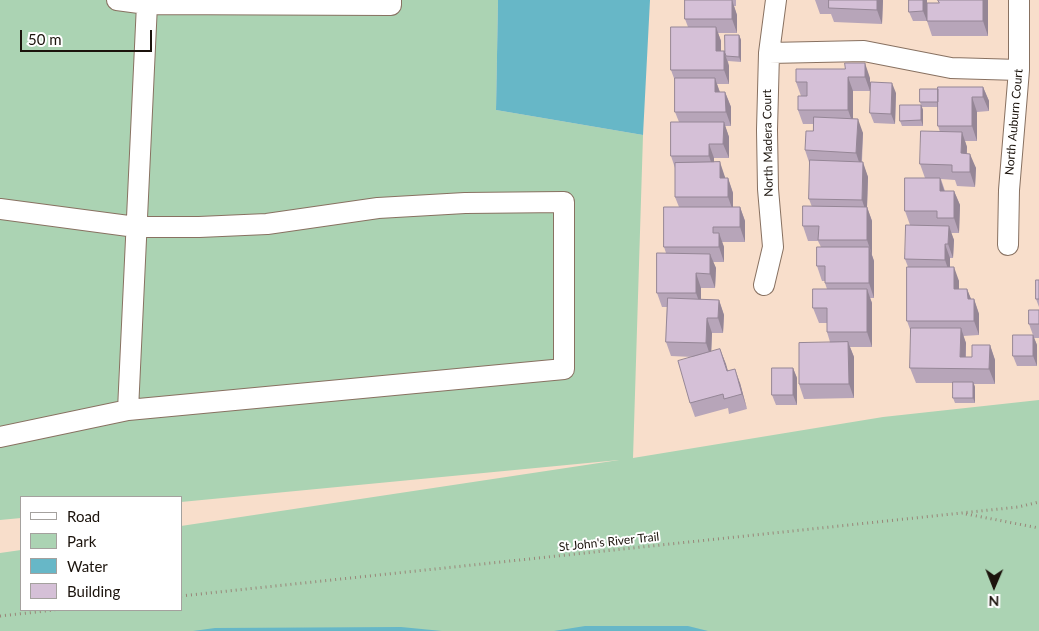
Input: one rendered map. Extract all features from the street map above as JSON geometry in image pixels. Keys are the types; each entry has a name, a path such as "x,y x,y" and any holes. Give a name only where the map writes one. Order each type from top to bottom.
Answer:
{"street":[{"path":"118,0 147,4 391,5 391,0"},
{"name":"North Madera Court","path":"764,285 773,247 767,160 769,53 776,0"},
{"name":"North Auburn Court","path":"1008,245 1009,190 1019,70 1019,0"},
{"path":"128,410 147,4"},
{"path":"769,53 864,51 951,68 1019,70"},
{"path":"0,210 136,226 267,224 378,208 465,203 564,202 564,369 128,410 0,437"}],"path":[{"name":"St John's River Trail","path":"182,596 962,513 1039,502"},
{"path":"962,513 1039,528"},
{"path":"0,616 46,611"}],"green space":[{"path":"0,0 498,0 496,110 643,135 633,458 883,417 1039,400 1039,631 0,631 0,553 20,550 20,611 182,611 182,526 619,460 182,502 182,496 20,496 20,518 0,520"}],"water":[{"path":"498,0 650,0 643,135 496,110"},
{"path":"585,626 688,626 708,631 554,631"},
{"path":"401,627 442,631 193,631 215,628"}],"building":[{"path":"685,0 732,0 732,19 685,19"},
{"path":"829,0 877,0 877,10 829,8"},
{"path":"909,0 923,0 923,11 909,12"},
{"path":"938,0 983,0 983,21 927,21 927,3 939,3"},
{"path":"671,27 716,27 716,51 724,51 724,70 671,70"},
{"path":"725,35 739,35 739,57 726,56"},
{"path":"845,63 865,63 865,77 848,77 848,110 798,110 798,96 807,96 807,82 796,82 796,69 845,69"},
{"path":"675,78 715,78 715,92 725,92 726,112 675,112"},
{"path":"871,82 892,83 891,114 870,113"},
{"path":"938,87 983,87 983,97 972,97 972,126 938,126"},
{"path":"920,89 938,89 938,102 920,102"},
{"path":"900,105 921,105 921,120 900,121"},
{"path":"814,117 858,119 856,153 805,150 806,131 813,131"},
{"path":"671,122 724,122 723,144 709,144 709,156 671,156"},
{"path":"921,131 962,132 961,153 970,154 970,172 952,172 952,165 920,164"},
{"path":"810,160 863,162 862,200 809,199"},
{"path":"720,162 720,178 728,178 728,197 675,197 675,163"},
{"path":"905,178 940,178 940,191 954,191 954,218 937,218 937,211 905,211"},
{"path":"803,206 867,207 867,240 818,240 819,226 803,226"},
{"path":"664,207 740,207 740,227 713,227 713,233 719,233 719,247 664,247"},
{"path":"906,225 949,226 948,244 945,244 945,260 905,259"},
{"path":"817,247 869,247 869,283 825,283 825,266 817,266"},
{"path":"657,253 710,254 710,274 696,273 696,293 657,293"},
{"path":"907,267 954,267 954,289 967,289 968,299 974,299 974,321 907,321"},
{"path":"1036,280 1039,280 1039,299 1036,299"},
{"path":"813,289 867,289 867,332 827,332 827,308 813,308"},
{"path":"668,298 719,300 718,318 707,318 706,343 666,342"},
{"path":"1029,310 1039,310 1039,324 1029,324"},
{"path":"911,328 961,328 960,357 972,357 972,345 990,345 989,369 910,368"},
{"path":"1013,335 1033,335 1033,356 1013,356"},
{"path":"848,342 849,384 799,384 799,343"},
{"path":"720,349 727,371 735,369 742,394 724,399 723,394 690,403 678,361"},
{"path":"772,368 793,368 793,395 772,395"},
{"path":"953,382 973,382 973,398 953,398"}]}
